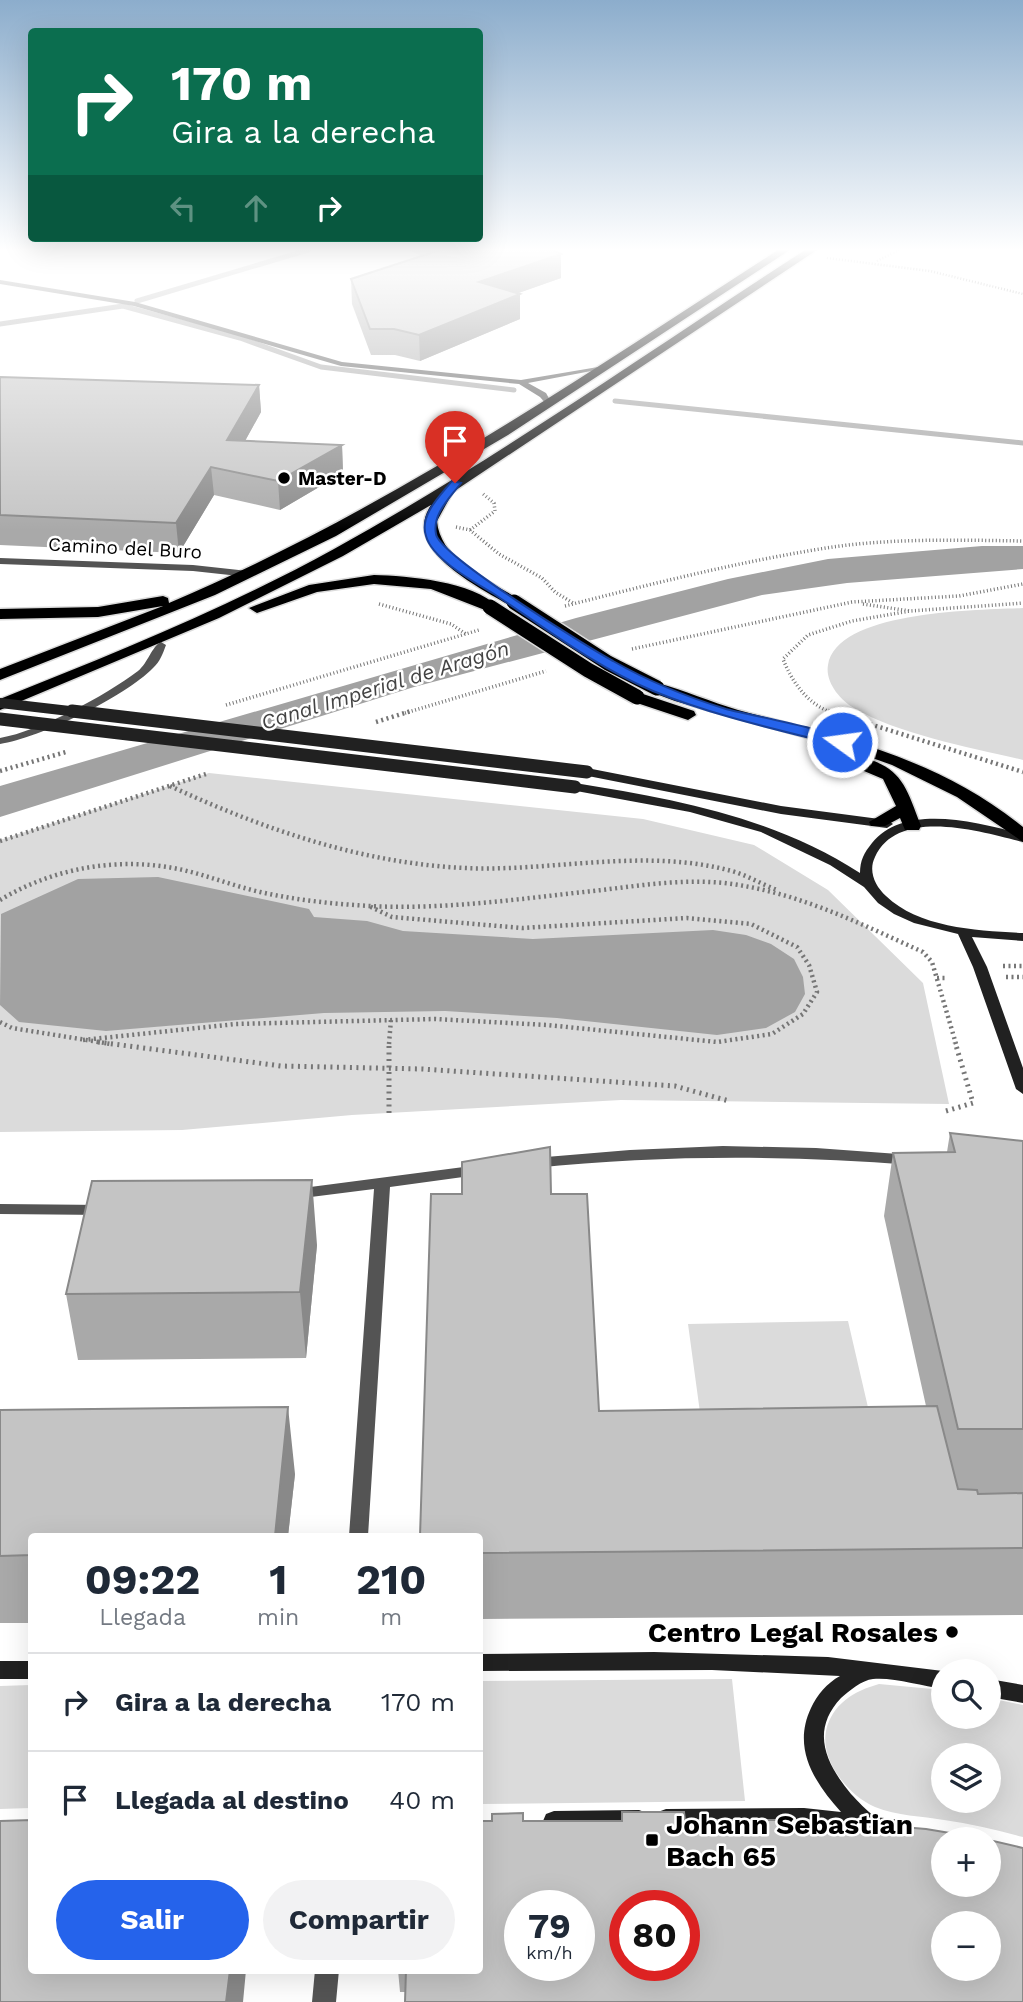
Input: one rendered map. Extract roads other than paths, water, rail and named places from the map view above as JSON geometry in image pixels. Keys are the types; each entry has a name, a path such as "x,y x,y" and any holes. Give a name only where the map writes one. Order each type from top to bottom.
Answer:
{"highway":[{"path":"0,675 136,623 219,587 357,518 638,343"},
{"path":"111,662 246,600 338,553 455,483 669,343"},
{"path":"455,483 429,522 435,545 461,568 608,663 657,688 720,711 842,742 896,760 957,790 1023,837"},
{"path":"0,704 298,592 348,581 421,582 447,587 490,607 587,670 637,696 714,723 869,765 900,785 911,827"},
{"path":"0,614 120,610 219,587"},
{"path":"878,822 906,807"}],"main road":[{"path":"0,704 587,772 781,810 911,827 964,824 1023,837"},
{"path":"0,719 575,788 665,803 769,830 819,852 906,913 964,933 1023,937"},
{"path":"868,884 866,869 872,852 886,837 911,827"},
{"path":"964,933 980,967 1023,1089"},
{"path":"483,1663 761,1662 870,1669 931,1678"},
{"path":"870,1669 846,1680 829,1694 816,1713 813,1733 814,1751 830,1786 870,1824"},
{"path":"0,1670 28,1670"},
{"path":"1001,1690 1023,1694"},
{"path":"535,1822 785,1817 919,1831"}],"street":[{"path":"268,343 341,365 520,382 565,377 598,369"},
{"path":"520,382 543,396 547,402"},
{"name":"Camino del Buro","path":"0,561 192,568 248,573"},
{"path":"0,741 27,737 96,701 151,665 161,645"},
{"path":"278,1196 614,1154 762,1149 933,1162"},
{"path":"358,1533 382,1183"},
{"path":"0,1209 121,1209"},
{"path":"324,2002 327,1974"}],"water":[{"name":"Canal Imperial de Aragón","path":"982,546 1023,546 1023,569 847,583 762,595 414,687 0,817 0,786 576,618 728,579 828,559"},
{"path":"158,877 309,909 314,917 367,921 403,931 533,939 713,930 746,935 771,944 794,959 803,977 805,994 795,1012 766,1028 717,1035 557,1018 445,1011 324,1013 106,1031 19,1022 0,1005 1,914 78,879"}],"waterway":[{"path":"255,343 321,367 514,390"},
{"path":"615,401 1023,443"}],"place":[{"name":"Master-D","path":"284,478"},
{"name":"Centro Legal Rosales","path":"952,1632"},
{"name":"Johann Sebastian Bach 65","path":"652,1840"}]}
